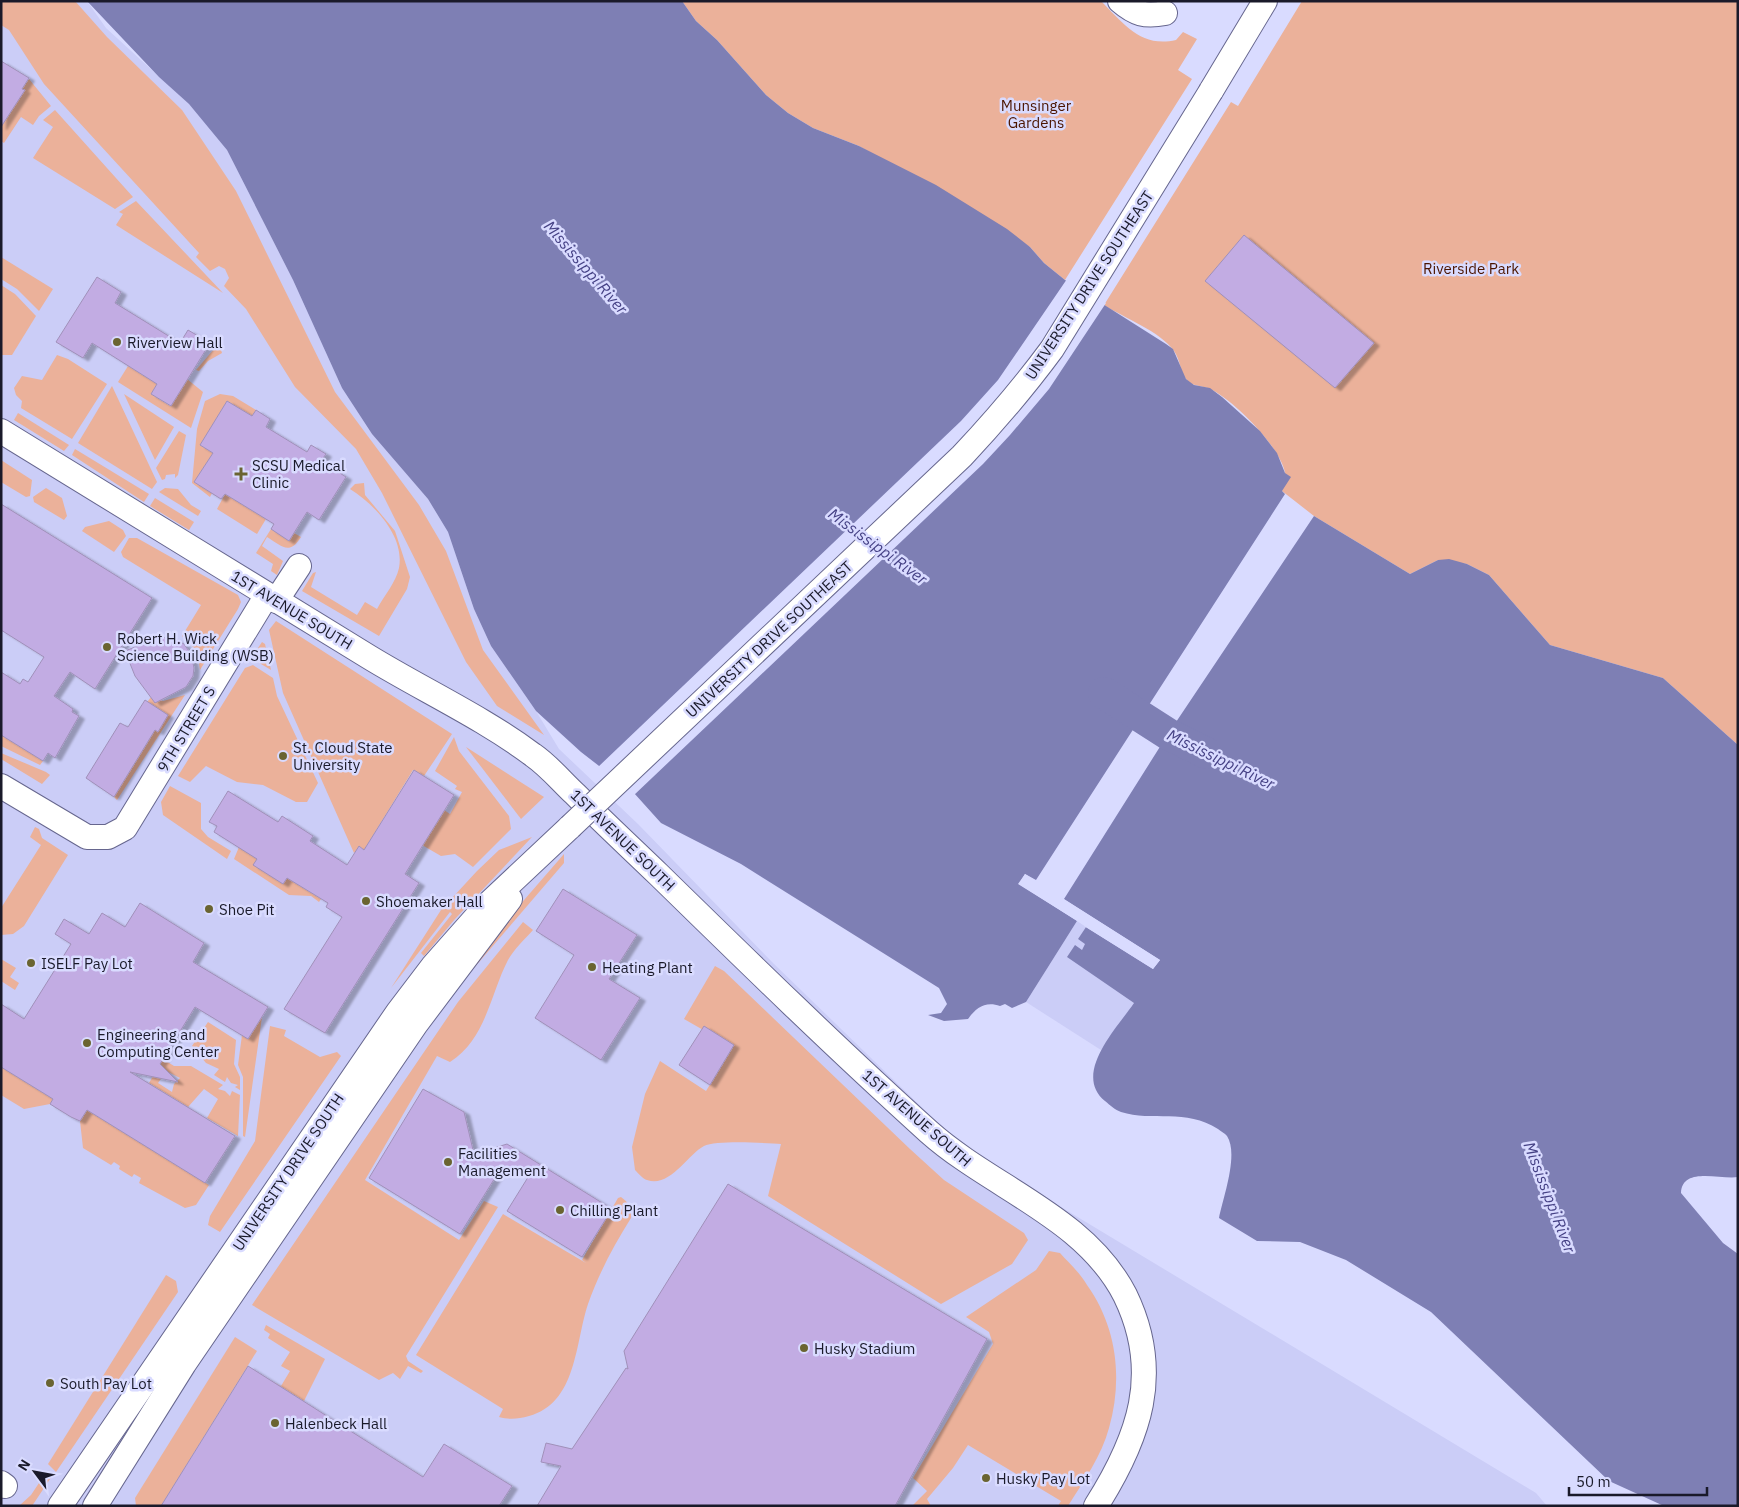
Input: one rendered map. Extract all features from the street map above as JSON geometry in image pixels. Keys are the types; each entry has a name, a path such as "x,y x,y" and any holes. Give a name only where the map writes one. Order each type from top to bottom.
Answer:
{"street":[{"path":"1120,1 1127,8 1149,16 1165,13"},
{"name":"UNIVERSITY DRIVE SOUTHEAST","path":"570,827 962,456 1022,389 1052,349 1265,1"},
{"name":"1ST AVENUE SOUTH","path":"1,431 272,598 512,741 555,773 872,1081 930,1133 973,1167 1072,1232 1098,1256 1112,1274 1130,1308 1136,1325 1143,1358 1143,1386 1137,1426 1118,1472 1096,1506"},
{"name":"9TH STREET S","path":"1,786 78,833 98,838 115,833 129,822 272,598 299,566"},
{"name":"UNIVERSITY DRIVE SOUTH","path":"60,1506 398,1012 433,966 487,904 540,857 570,827"},
{"name":"UNIVERSITY DRIVE SOUTH","path":"95,1506 184,1364 416,1024 500,915 540,857"}],"shaded area":[{"name":"St. Cloud State University","path":"1,1 87,1 106,28 189,104 212,129 227,150 293,280 342,388 372,434 428,499 448,532 474,609 491,646 536,711 559,749 638,824 772,962 937,1122 964,1145 1046,1198 1536,1493 1547,1506 1,1506"},
{"path":"1077,921 1086,927 1078,939 1086,944 1082,950 1068,957 1134,1003 1101,1050 1026,1002"}],"green space":[{"path":"1,1 75,1 107,37 182,110 236,191 335,392 419,505 446,551 483,650 544,735 497,706 466,662 382,493 356,449 295,387 246,309 224,286 229,278 225,269 219,266 210,271 196,257 199,253 44,84 9,30 1,25"},
{"name":"Munsinger Gardens","path":"682,1 1101,1 1126,26 1153,41 1176,40 1183,32 1197,39 1178,70 1192,79 1065,280 1044,263 1030,247 859,146 813,128 788,113 766,95 717,40 696,21"},
{"name":"Riverside Park","path":"1302,1 1738,1 1738,745 1663,678 1550,645 1489,575 1467,564 1438,560 1410,574 1314,516 1282,491 1285,475 1282,463 1255,425 1220,394 1188,382 1174,351 1160,337 1104,305 1231,102 1238,106"},
{"path":"29,79 51,106 39,116 33,125 21,117 4,143 1,141 1,127"},
{"path":"55,110 133,197 115,209 33,158 53,127 43,120"},
{"path":"136,201 223,293 116,225 123,214 119,212"},
{"path":"1,257 53,289 39,311 17,289 1,279"},
{"path":"1,285 15,294 36,316 12,355 1,355"},
{"path":"209,339 220,347 222,353 208,361 199,371 196,370 214,349 207,342"},
{"path":"57,355 68,359 107,384 72,439 21,408 22,401 16,395 14,388 22,376 42,380"},
{"path":"128,366 157,384 151,394 170,406 187,379 203,392 191,428 118,382"},
{"path":"112,386 157,482 152,489 78,443"},
{"path":"124,394 174,427 155,460"},
{"path":"220,394 233,396 256,410 252,416 227,401 200,445 213,453 194,482 212,493 210,497 192,483 197,429 205,401"},
{"path":"18,413 69,445 64,451 14,420"},
{"path":"179,431 186,435 178,475 175,478 175,474 166,475 165,479 162,480 156,468"},
{"path":"75,449 149,494 144,502 72,455"},
{"path":"1,460 32,480 30,496 26,497 1,482"},
{"path":"364,483 365,495 395,531 410,577 407,589 379,636 302,591 313,573 316,572 311,587 357,615 365,602 377,609 393,584 399,568 400,556 397,544 386,522 378,512 350,489 355,484"},
{"path":"46,488 62,498 67,516 64,520 34,502 33,497"},
{"path":"165,488 178,489 191,505 201,511 198,516 159,492"},
{"path":"225,494 266,519 257,534 217,509"},
{"path":"155,498 194,522 189,530 150,506"},
{"path":"109,521 123,530 126,536 114,552 82,531 85,527"},
{"path":"271,529 289,541 294,533 301,537 293,546 285,548 267,537 262,546 283,561 277,575 271,571 273,564 256,553"},
{"path":"129,538 137,538 238,595 241,602 238,609 200,670 197,651 182,636 201,605 123,557 121,552"},
{"path":"276,621 452,734 424,776 413,770 364,850 359,847 354,853 283,693 269,630"},
{"path":"262,642 265,644 271,670 256,661 254,654"},
{"path":"253,665 273,678 277,696 318,783 307,802 296,802 263,785 237,782 206,766 190,782 178,776 245,668"},
{"path":"185,695 117,800 114,797 148,742 139,716 158,732 168,715 154,706 145,705 151,697 163,701"},
{"path":"1,735 43,761 40,765 1,746"},
{"path":"454,737 459,751 509,816 511,829 473,867 455,854 441,856 422,845 444,810 450,814 462,792 455,789 457,786 435,771"},
{"path":"466,747 544,797 521,819"},
{"path":"1,753 50,775 42,784 1,759"},
{"path":"170,786 201,803 201,829 208,837 231,851 227,859 163,815 161,802"},
{"path":"35,827 39,829 42,838 68,855 24,926 13,934 1,935 1,908 41,845 30,837"},
{"path":"532,837 455,919 424,956 421,953 452,914 450,912 391,988 441,910 477,871 499,850"},
{"path":"239,847 257,859 254,865 283,884 287,878 321,899 319,902 311,896 289,895 234,859"},
{"path":"564,854 564,863 461,983 492,937"},
{"path":"523,922 533,930 516,948 508,960 486,1016 472,1041 450,1062 437,1056 365,1180 459,1240 484,1201 498,1207 406,1356 408,1361 423,1371 421,1373 408,1366 400,1379 393,1373 379,1380 252,1305 458,1002"},
{"path":"1,959 16,968 10,977 19,983 15,990 1,981"},
{"path":"715,966 724,971 944,1180 1024,1233 1028,1240 1012,1264 941,1304 768,1196 781,1144 741,1142 710,1144 698,1150 671,1175 655,1181 647,1180 635,1170 632,1147 645,1094 660,1061 706,1091 733,1047 684,1019"},
{"path":"262,1017 245,1137 243,1136 243,1077 238,1065 242,1035 248,1039"},
{"path":"208,1022 236,1040 234,1064 240,1077 240,1090 235,1087 238,1085 231,1083 227,1077 225,1082 214,1075 219,1069 206,1063 192,1046"},
{"path":"270,1026 286,1030 284,1036 320,1057 337,1052 341,1056 220,1232 208,1225 210,1216 255,1141"},
{"path":"163,1059 174,1066 191,1066 223,1085 218,1089 225,1091 230,1096 232,1091 240,1095 238,1136 207,1118 218,1099 204,1089 188,1107 149,1083","holes":["166,1071 180,1078 174,1084 172,1092 158,1083"]},
{"path":"1,1067 53,1099 50,1104 24,1109 1,1095"},
{"path":"87,1110 209,1185 196,1205 185,1208 139,1183 141,1178 134,1174 132,1177 119,1169 120,1166 114,1162 111,1165 83,1148 80,1121"},
{"path":"621,1197 629,1206 631,1218 607,1260 592,1293 572,1370 557,1399 545,1409 521,1418 499,1417 503,1409 416,1355 503,1214 586,1263 582,1260 618,1198"},
{"path":"1049,1251 1060,1253 1078,1272 1097,1301 1111,1336 1116,1372 1116,1391 1109,1428 1097,1458 1068,1506 1058,1506 1061,1501 968,1445 953,1468 927,1499 931,1506 912,1506 927,1491 913,1478 993,1344 989,1332 966,1317 1036,1270"},
{"path":"166,1275 176,1281 178,1292 56,1472 48,1464"},
{"path":"266,1325 325,1359 304,1401 272,1381 281,1386 290,1371 281,1366 290,1352 268,1338 270,1334 264,1330"},
{"path":"235,1337 257,1351 161,1506 136,1506 135,1498"},
{"path":"45,1474 52,1476 32,1506 19,1506 31,1495"}],"water":[{"path":"87,1 682,1 696,21 717,40 766,95 788,113 813,128 859,146 936,185 1007,229 1030,247 1044,263 1065,280 1173,349 1186,379 1194,385 1210,388 1260,431 1277,453 1285,473 1291,477 1282,491 1285,494 1036,880 1025,874 1019,884 1077,921 1026,1002 1012,1008 1005,1004 1000,1006 990,1004 981,1006 968,1019 944,1021 928,1015 941,1013 947,1004 939,988 741,864 661,823 634,793 581,752 536,711 491,646 474,609 448,532 428,499 372,434 342,388 293,280 227,150 189,104 159,77"},
{"path":"1314,516 1410,574 1438,560 1449,559 1467,564 1489,575 1550,645 1663,678 1738,745 1738,1177 1695,1177 1683,1185 1681,1193 1723,1243 1738,1254 1738,1506 1664,1506 1609,1481 1431,1312 1346,1260 1300,1242 1257,1241 1219,1218 1231,1165 1230,1144 1225,1134 1206,1123 1194,1119 1133,1115 1121,1112 1105,1101 1096,1090 1093,1078 1095,1065 1101,1051 1134,1003 1067,957 1075,945 1082,950 1085,944 1078,939 1086,927 1153,969 1160,960 1064,899 1168,734"}],"pier":[{"path":"1067,279 1106,303 1049,389 983,464 633,796 597,768 961,421 998,380"},
{"path":"1025,874 1038,882 1035,883 1026,877 1022,883 1078,919 1079,922 1018,884"},
{"path":"1062,898 1160,960 1153,969 1084,926 1087,925 1153,966 1156,961 1063,901"}],"building":[{"path":"1,61 29,78 22,89 25,90 1,127"},
{"path":"1244,235 1374,343 1335,388 1205,281"},
{"name":"Riverview Hall","path":"97,277 121,292 115,303 180,343 188,330 210,343 171,406 151,394 157,384 92,343 83,358 56,342"},
{"path":"227,401 252,416 256,410 270,419 266,427 307,452 311,445 326,454 321,461 346,477 319,520 307,512 289,541 271,529 274,524 225,494 221,499 194,482 213,453 200,445"},
{"name":"Robert H. Wick Science Building (WSB)","path":"1,504 152,598 95,689 70,672 54,696 73,709 72,712 79,716 55,758 48,753 43,761 1,735 1,672 20,684 23,679 28,682 44,657 1,630"},
{"path":"160,637 172,638 184,644 191,654 194,668 193,676 186,687 155,703 135,676 125,651"},
{"path":"145,700 168,715 158,732 155,730 114,797 86,778 120,723 128,727"},
{"name":"Shoemaker Hall","path":"414,770 454,795 405,874 419,883 325,1033 284,1009 342,917 326,907 328,903 287,878 283,884 253,865 257,859 214,832 217,826 209,822 228,791 278,822 282,816 313,836 310,841 347,865 359,846 364,850"},
{"name":"Heating Plant","path":"563,889 637,935 609,979 640,998 601,1060 535,1018 574,955 536,931"},
{"name":"Engineering and Computing Center","path":"140,903 204,943 193,962 268,1007 248,1039 195,1007 160,1064 178,1082 130,1072 235,1136 205,1183 87,1110 80,1121 71,1117 50,1104 53,1099 1,1067 1,1004 24,1019 71,944 55,934 64,919 89,934 102,913 125,927"},
{"path":"704,1026 734,1045 710,1085 679,1065"},
{"name":"Facilities Management","path":"423,1089 464,1112 474,1154 507,1144 612,1209 582,1257 507,1211 535,1166 498,1173 460,1234 369,1178"},
{"name":"Husky Stadium","path":"728,1184 987,1339 895,1506 537,1506 561,1466 541,1462 546,1443 572,1449 626,1368 628,1369 624,1351"},
{"name":"Halenbeck Hall","path":"248,1366 423,1477 444,1444 512,1486 499,1506 161,1506"}],"waterway":[{"name":"Mississippi River","path":"1104,693 1168,734 1206,753"}],"place":[{"name":"Riverview Hall","path":"117,342"},
{"name":"SCSU Medical Clinic","path":"241,474"},
{"name":"Robert H. Wick Science Building (WSB)","path":"107,647"},
{"name":"St. Cloud State University","path":"283,756"},
{"name":"Shoemaker Hall","path":"366,901"},
{"name":"Shoe Pit","path":"209,909"},
{"name":"ISELF Pay Lot","path":"31,963"},
{"name":"Heating Plant","path":"592,967"},
{"name":"Engineering and Computing Center","path":"87,1043"},
{"name":"Facilities Management","path":"448,1162"},
{"name":"Chilling Plant","path":"560,1210"},
{"name":"Husky Stadium","path":"804,1348"},
{"name":"South Pay Lot","path":"50,1383"},
{"name":"Halenbeck Hall","path":"275,1423"},
{"name":"Husky Pay Lot","path":"986,1478"}]}
